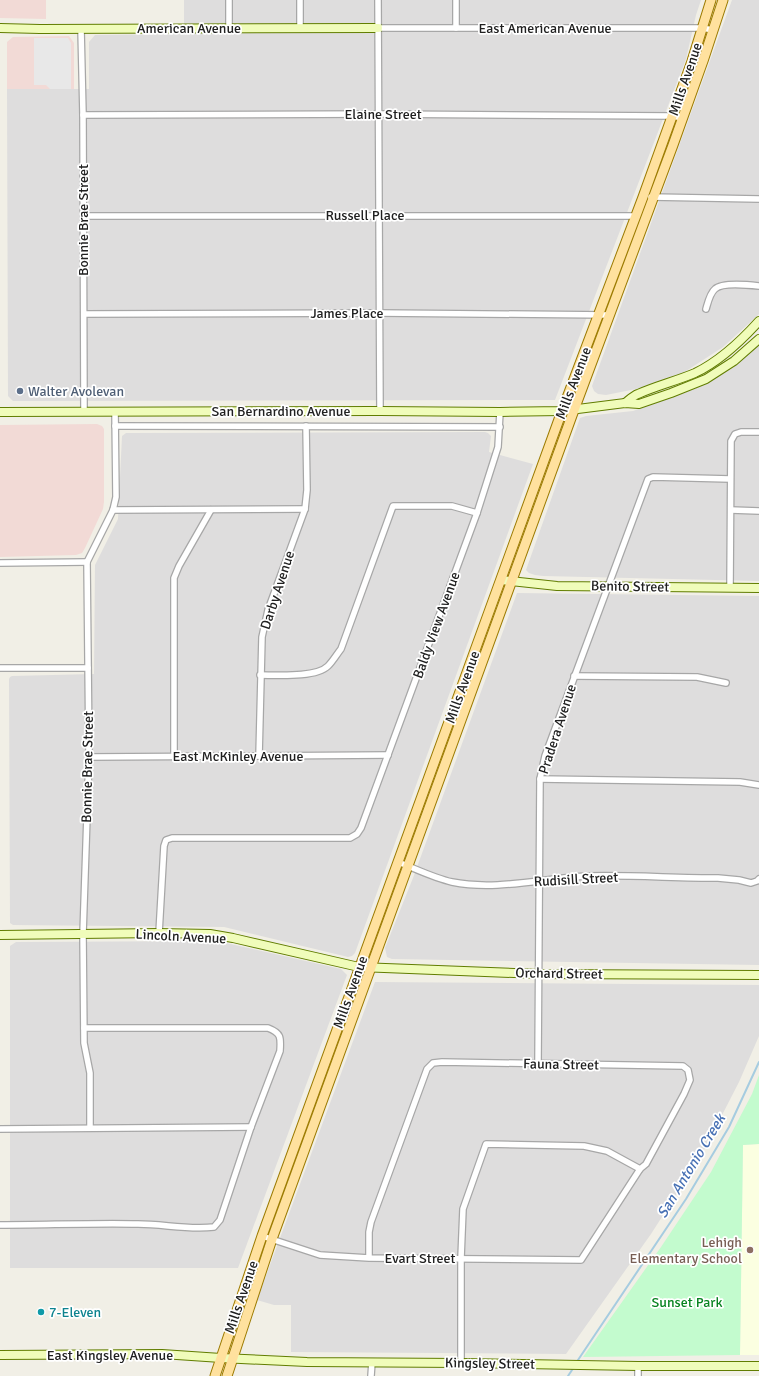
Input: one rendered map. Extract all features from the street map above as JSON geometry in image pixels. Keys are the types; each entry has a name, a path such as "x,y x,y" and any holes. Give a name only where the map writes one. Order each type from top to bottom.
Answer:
{"main road":[{"name":"Mills Avenue","path":"215,1376 262,1236 562,411 643,197 711,0"},
{"name":"Mills Avenue","path":"227,1376 272,1239 370,967 574,410 683,118 723,0"}],"street":[{"path":"229,0 229,28"},
{"path":"300,0 300,28"},
{"path":"378,0 380,411"},
{"path":"456,0 456,28"},
{"name":"American Avenue","path":"0,28 378,28"},
{"name":"East American Avenue","path":"378,28 702,28 713,30"},
{"name":"Bonnie Brae Street","path":"81,29 83,115 84,412"},
{"name":"Elaine Street","path":"83,115 378,114 672,116 683,118"},
{"path":"643,197 759,199"},
{"name":"Russell Place","path":"83,216 379,215 635,216 646,218"},
{"path":"706,309 714,290 718,286 759,286"},
{"name":"James Place","path":"84,314 380,313 610,315"},
{"path":"625,403 636,394 696,372 722,356 746,335 759,321"},
{"name":"San Bernardino Avenue","path":"0,412 500,412 562,411 625,403 639,404 706,379 734,362 759,339"},
{"name":"Bonnie Brae Street","path":"90,1128 90,1073 84,1044 83,934 89,757 87,562 113,510 116,497 115,411"},
{"name":"Baldy View Avenue","path":"159,933 164,846 166,840 172,838 350,838 357,834 361,828 477,513 498,447 500,412"},
{"path":"115,426 500,427"},
{"name":"Darby Avenue","path":"259,756 262,637 268,610 304,509 307,490 306,426"},
{"path":"730,588 731,440 735,434 741,432 759,432"},
{"name":"Pradera Avenue","path":"538,1063 540,780 545,756 648,479 653,477 730,479"},
{"path":"260,675 299,675 327,668 341,649 393,506 452,506 477,513"},
{"path":"113,510 304,509"},
{"path":"174,756 174,578 179,566 211,510"},
{"path":"731,510 759,511"},
{"path":"0,563 87,562"},
{"name":"Benito Street","path":"501,580 557,586 759,588"},
{"path":"0,668 88,668"},
{"path":"574,676 697,677 726,683"},
{"name":"East McKinley Avenue","path":"89,757 388,755"},
{"path":"540,780 740,782 759,784"},
{"name":"Rudisill Street","path":"398,862 443,879 463,883 494,884 590,876 718,878 751,883 758,880"},
{"name":"Lincoln Avenue","path":"0,935 159,933 210,934 359,967"},
{"name":"Orchard Street","path":"359,967 538,974 759,975"},
{"path":"0,1225 140,1224 174,1228 202,1228 214,1227 220,1220 251,1127 280,1051 281,1039 277,1032 268,1028 84,1028"},
{"name":"Fauna Street","path":"369,1258 369,1232 371,1222 427,1069 432,1063 538,1063 683,1066 688,1070 690,1080 646,1164 640,1169"},
{"path":"0,1129 251,1127"},
{"path":"461,1363 461,1258 463,1209 486,1144 584,1146 607,1151 640,1169"},
{"name":"Evart Street","path":"262,1236 320,1255 369,1258 581,1260 640,1169"},
{"name":"East Kingsley Avenue","path":"0,1354 162,1354 221,1358"},
{"name":"Kingsley Street","path":"221,1358 307,1362 759,1366"},
{"path":"371,1376 372,1362"},
{"path":"638,1366 638,1376"}],"shaded area":[{"path":"0,0 46,0 46,19 0,18"},
{"path":"184,0 701,0 686,59 555,400 13,401 8,396 7,89 89,89 89,42 95,35 184,34"},
{"path":"732,0 759,0 759,314 723,347 683,373 641,388 606,395 598,394 594,391 592,386"},
{"path":"69,36 74,43 74,89 7,89 7,42 13,37"},
{"path":"34,38 68,38 71,43 71,89 50,89 46,85 34,85"},
{"path":"759,344 759,581 543,576 529,573 526,570 580,418 633,411 692,390 733,368"},
{"path":"97,424 102,426 104,429 104,502 103,509 82,553 76,555 0,557 0,425"},
{"path":"485,432 491,436 489,452 533,464 355,953 348,957 224,927 13,925 10,923 9,679 12,676 94,674 95,565 118,519 122,436 126,433"},
{"path":"517,593 759,596 759,965 392,959 387,957 385,948 413,878"},
{"path":"217,941 341,969 347,975 238,1268 10,1268 10,946 16,942"},
{"path":"375,982 759,985 759,1036 739,1082 701,1156 651,1234 566,1354 291,1352 291,1305 274,1305 257,1300"},
{"name":"Lehigh Elementary School","path":"759,1144 759,1355 740,1355 743,1145"}],"green space":[{"name":"Sunset Park","path":"759,1075 759,1144 743,1145 740,1355 583,1357 661,1247 711,1172 752,1094"}],"waterway":[{"name":"San Antonio Creek","path":"576,1363 686,1199 729,1127 759,1062"},
{"name":"San Antonio Creek","path":"568,1376 574,1367"}],"place":[{"name":"Walter Avolevan","path":"20,391"},
{"name":"Lehigh Elementary School","path":"750,1250"},
{"name":"7-Eleven","path":"41,1312"}]}
